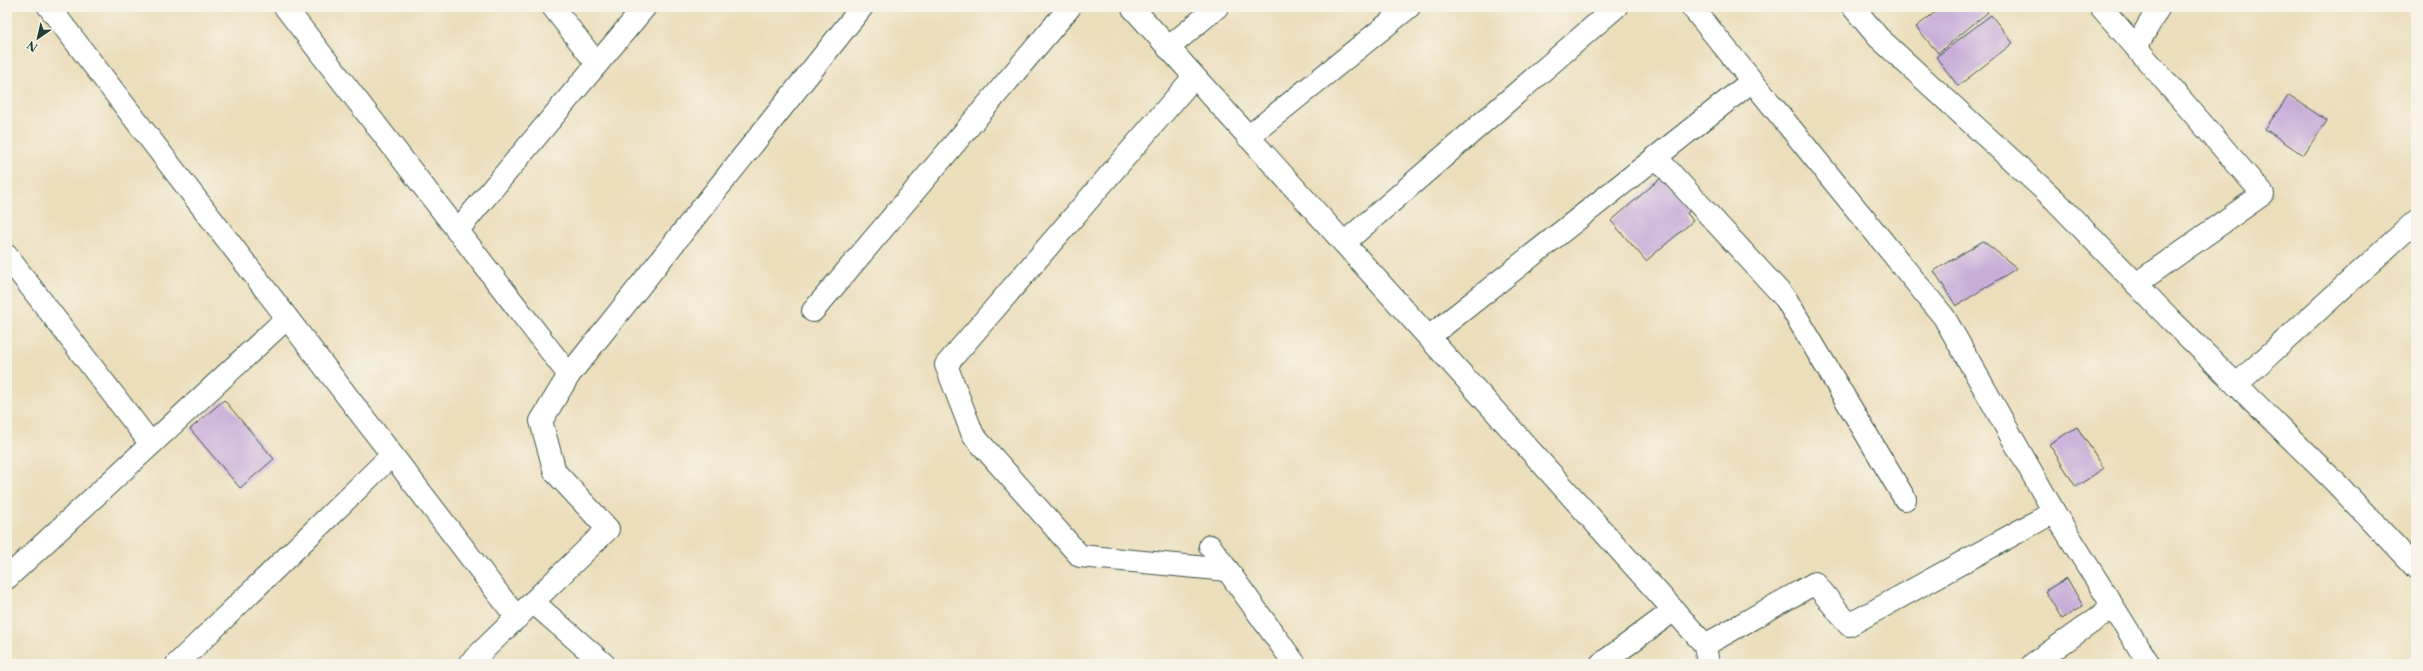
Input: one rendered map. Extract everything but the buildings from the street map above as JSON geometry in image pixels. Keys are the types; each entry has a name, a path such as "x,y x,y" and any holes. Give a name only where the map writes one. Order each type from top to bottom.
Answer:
{"street":[{"path":"49,7 517,618"},
{"path":"285,7 568,375"},
{"path":"554,7 597,64"},
{"path":"457,231 645,7"},
{"path":"469,664 608,529 555,472 541,421 568,375 862,7"},
{"path":"813,311 1070,7"},
{"path":"1132,7 1674,610 1707,654 1815,583 1849,625 2054,512"},
{"path":"1168,48 1217,7"},
{"path":"1248,137 1409,7"},
{"path":"1344,243 1616,7"},
{"path":"1692,7 1944,317 2054,512 2149,664"},
{"path":"1853,7 1878,38 2055,200 2236,385 2336,483 2416,568"},
{"path":"2101,7 2263,194 2136,284"},
{"path":"2136,47 2159,7"},
{"path":"1194,76 946,365 973,435 1080,556 1228,570"},
{"path":"1429,337 1752,81"},
{"path":"1656,157 1786,299 1905,498"},
{"path":"2236,385 2416,221"},
{"path":"7,256 151,444"},
{"path":"7,578 287,318"},
{"path":"177,664 392,455"},
{"path":"1210,546 1295,664"},
{"path":"533,602 604,664"},
{"path":"2033,664 2113,607"},
{"path":"1602,664 1674,610"}]}
